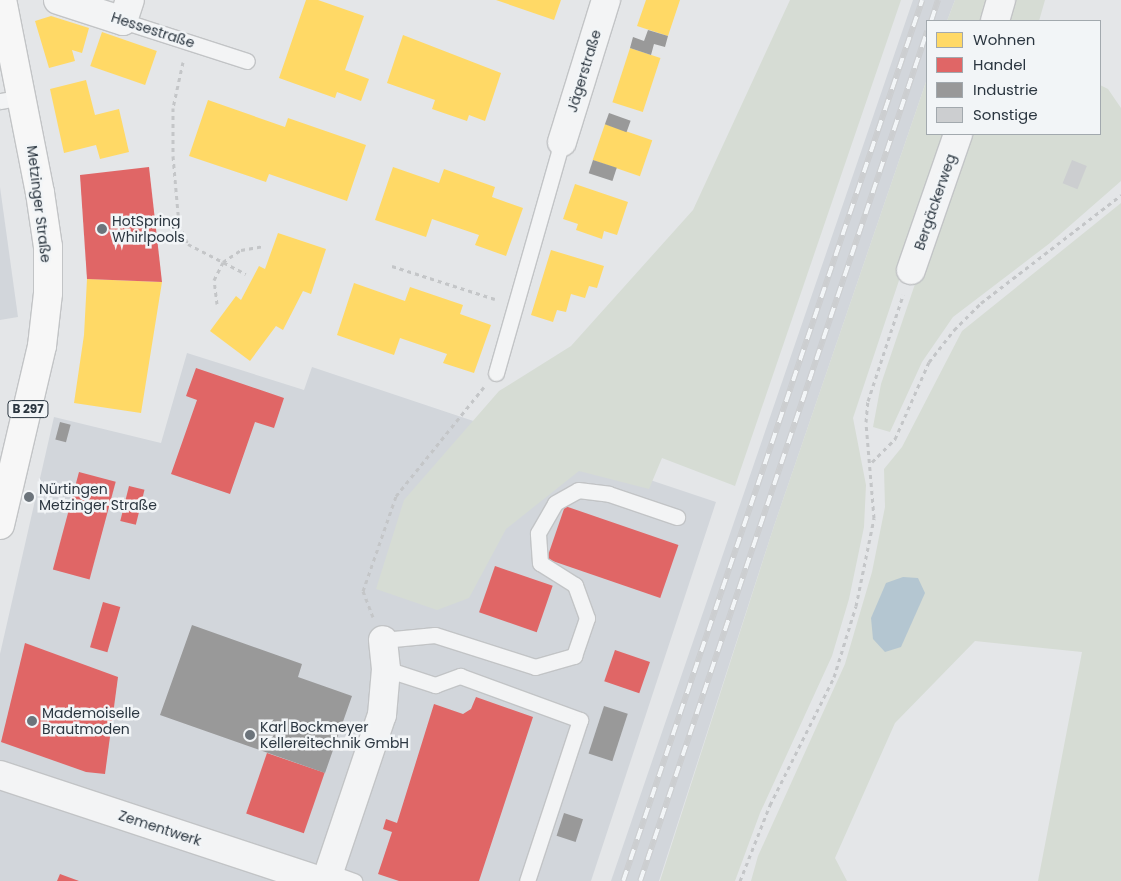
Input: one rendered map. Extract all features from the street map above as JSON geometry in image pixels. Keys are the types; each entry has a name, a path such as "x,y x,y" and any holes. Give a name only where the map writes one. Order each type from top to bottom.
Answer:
{"main road":[{"name":"Metzinger Straße","path":"0,525 42,346 48,293 48,248 12,100 2,0"}],"street":[{"name":"Hessestraße","path":"58,0 126,10"},
{"name":"Jägerstraße","path":"562,142 606,0"},
{"path":"994,20 1001,0"},
{"name":"Bergäckerweg","path":"911,270 958,135"},
{"path":"325,878 382,715 386,668 383,640"},
{"name":"Zementwerk","path":"0,774 325,878"}],"lane":[{"name":"Hessestraße","path":"126,10 187,42 248,61"},
{"path":"496,373 562,142"},
{"path":"383,640 435,634 535,667 574,656 587,618 575,585 540,563 538,532 555,504 578,490 610,494 677,517"},
{"path":"386,668 435,685 460,676 580,720 527,881"},
{"path":"325,878 354,881"}],"path":[{"path":"187,42 173,108 172,156 179,224 188,244 246,274"},
{"path":"872,463 895,439 929,362 954,330 981,303 1121,195"},
{"path":"217,304 214,280 223,262 241,250 263,246"},
{"path":"392,266 515,306"},
{"path":"740,881 770,805 834,677 856,606 874,518 872,463 866,422 868,401 911,270"},
{"path":"383,640 363,592 396,496 496,373"}],"shaded area":[{"path":"790,0 901,0 735,486 662,458 649,489 579,471 506,529 469,598 437,610 376,589 404,500 499,391 571,346 693,210"},
{"path":"913,0 955,0 947,20 926,20 926,82 774,526 659,881 611,881"},
{"path":"955,0 992,0 985,20 947,20"},
{"path":"1008,0 1045,0 1039,20 1002,20"},
{"path":"926,82 926,135 948,135 853,418 866,485 864,527 849,599 832,656 760,813 735,881 660,881 774,526"},
{"path":"1101,86 1108,89 1121,108 1121,181 1050,243 953,317 922,362 890,432 873,427 881,384 966,135 1101,135"},
{"path":"0,187 18,317 0,320"},
{"path":"1121,203 1121,881 1038,881 1082,652 975,641 895,723 835,858 847,881 751,881 758,856 845,664 872,572 885,507 884,469 902,447 962,331"},
{"path":"187,353 304,390 312,367 716,502 591,881 0,881 0,654 54,417 161,443"}],"water":[{"path":"903,577 918,578 925,593 901,647 885,652 873,639 871,618 886,583"}],"building: Wohnen":[{"path":"306,0 318,0 364,16 345,70 369,79 361,101 337,92 335,98 279,78"},
{"path":"496,0 561,0 554,20"},
{"path":"646,0 680,0 668,36 637,26"},
{"path":"51,16 89,28 82,53 72,50 75,61 49,68 35,21"},
{"path":"102,32 157,51 145,85 90,66"},
{"path":"403,35 501,73 485,121 469,115 467,121 432,109 435,100 387,83"},
{"path":"630,48 660,58 643,112 612,102"},
{"path":"86,80 95,115 119,109 129,152 100,159 96,145 64,153 50,89"},
{"path":"208,100 285,127 288,118 366,145 347,201 269,174 266,182 189,156"},
{"path":"605,124 652,140 640,176 593,160"},
{"path":"393,167 439,183 444,169 495,187 492,197 523,208 506,256 475,245 479,235 432,219 426,237 375,220"},
{"path":"575,184 628,202 617,235 604,231 602,239 576,230 578,224 563,219"},
{"path":"278,233 326,249 311,294 303,291 283,330 276,326 250,361 210,331 236,296 241,300 259,266 265,269"},
{"path":"551,250 604,266 597,288 589,286 585,298 571,294 566,312 557,310 553,322 531,315"},
{"path":"87,279 162,282 141,413 74,403 84,335"},
{"path":"354,283 405,301 410,287 463,305 460,314 491,325 474,373 443,363 447,354 400,338 394,355 337,335"}],"building: Handel":[{"path":"149,167 162,282 87,279 80,175"},
{"path":"196,368 284,398 274,428 255,422 230,494 171,474 197,400 186,396"},
{"path":"79,472 116,482 90,579 53,570"},
{"path":"129,486 145,490 136,525 120,521"},
{"path":"565,506 678,545 660,598 547,559"},
{"path":"495,566 553,586 537,632 479,612"},
{"path":"103,602 120,607 107,652 90,647"},
{"path":"25,643 118,677 105,774 86,772 1,742"},
{"path":"615,650 650,662 639,693 604,681"},
{"path":"476,697 533,717 479,881 399,881 378,874 392,832 383,829 386,819 397,823 434,704 463,714 471,709"},
{"path":"267,753 325,773 304,833 246,814"},
{"path":"60,874 79,881 57,881"}],"building: Industrie":[{"path":"648,30 668,36 665,47 654,44 651,55 630,48 633,37 644,41"},
{"path":"609,113 631,121 627,132 605,124"},
{"path":"593,160 617,168 612,181 589,173"},
{"path":"60,422 71,425 66,442 55,439"},
{"path":"192,625 302,664 298,677 352,696 325,773 160,715"},
{"path":"604,706 628,714 612,761 589,754"},
{"path":"564,813 583,819 576,842 557,836"}],"building: Sonstige":[{"path":"1072,160 1087,166 1077,189 1063,183"}],"railway":[{"path":"623,881 922,0"},
{"path":"931,20 938,0"},
{"path":"640,881 926,34"}],"place":[{"name":"HotSpring Whirlpools","path":"102,229"},
{"name":"Nürtingen Metzinger Straße","path":"29,497"},
{"name":"Mademoiselle Brautmoden","path":"32,721"},
{"name":"Karl Bockmeyer Kellereitechnik GmbH","path":"250,735"}]}
